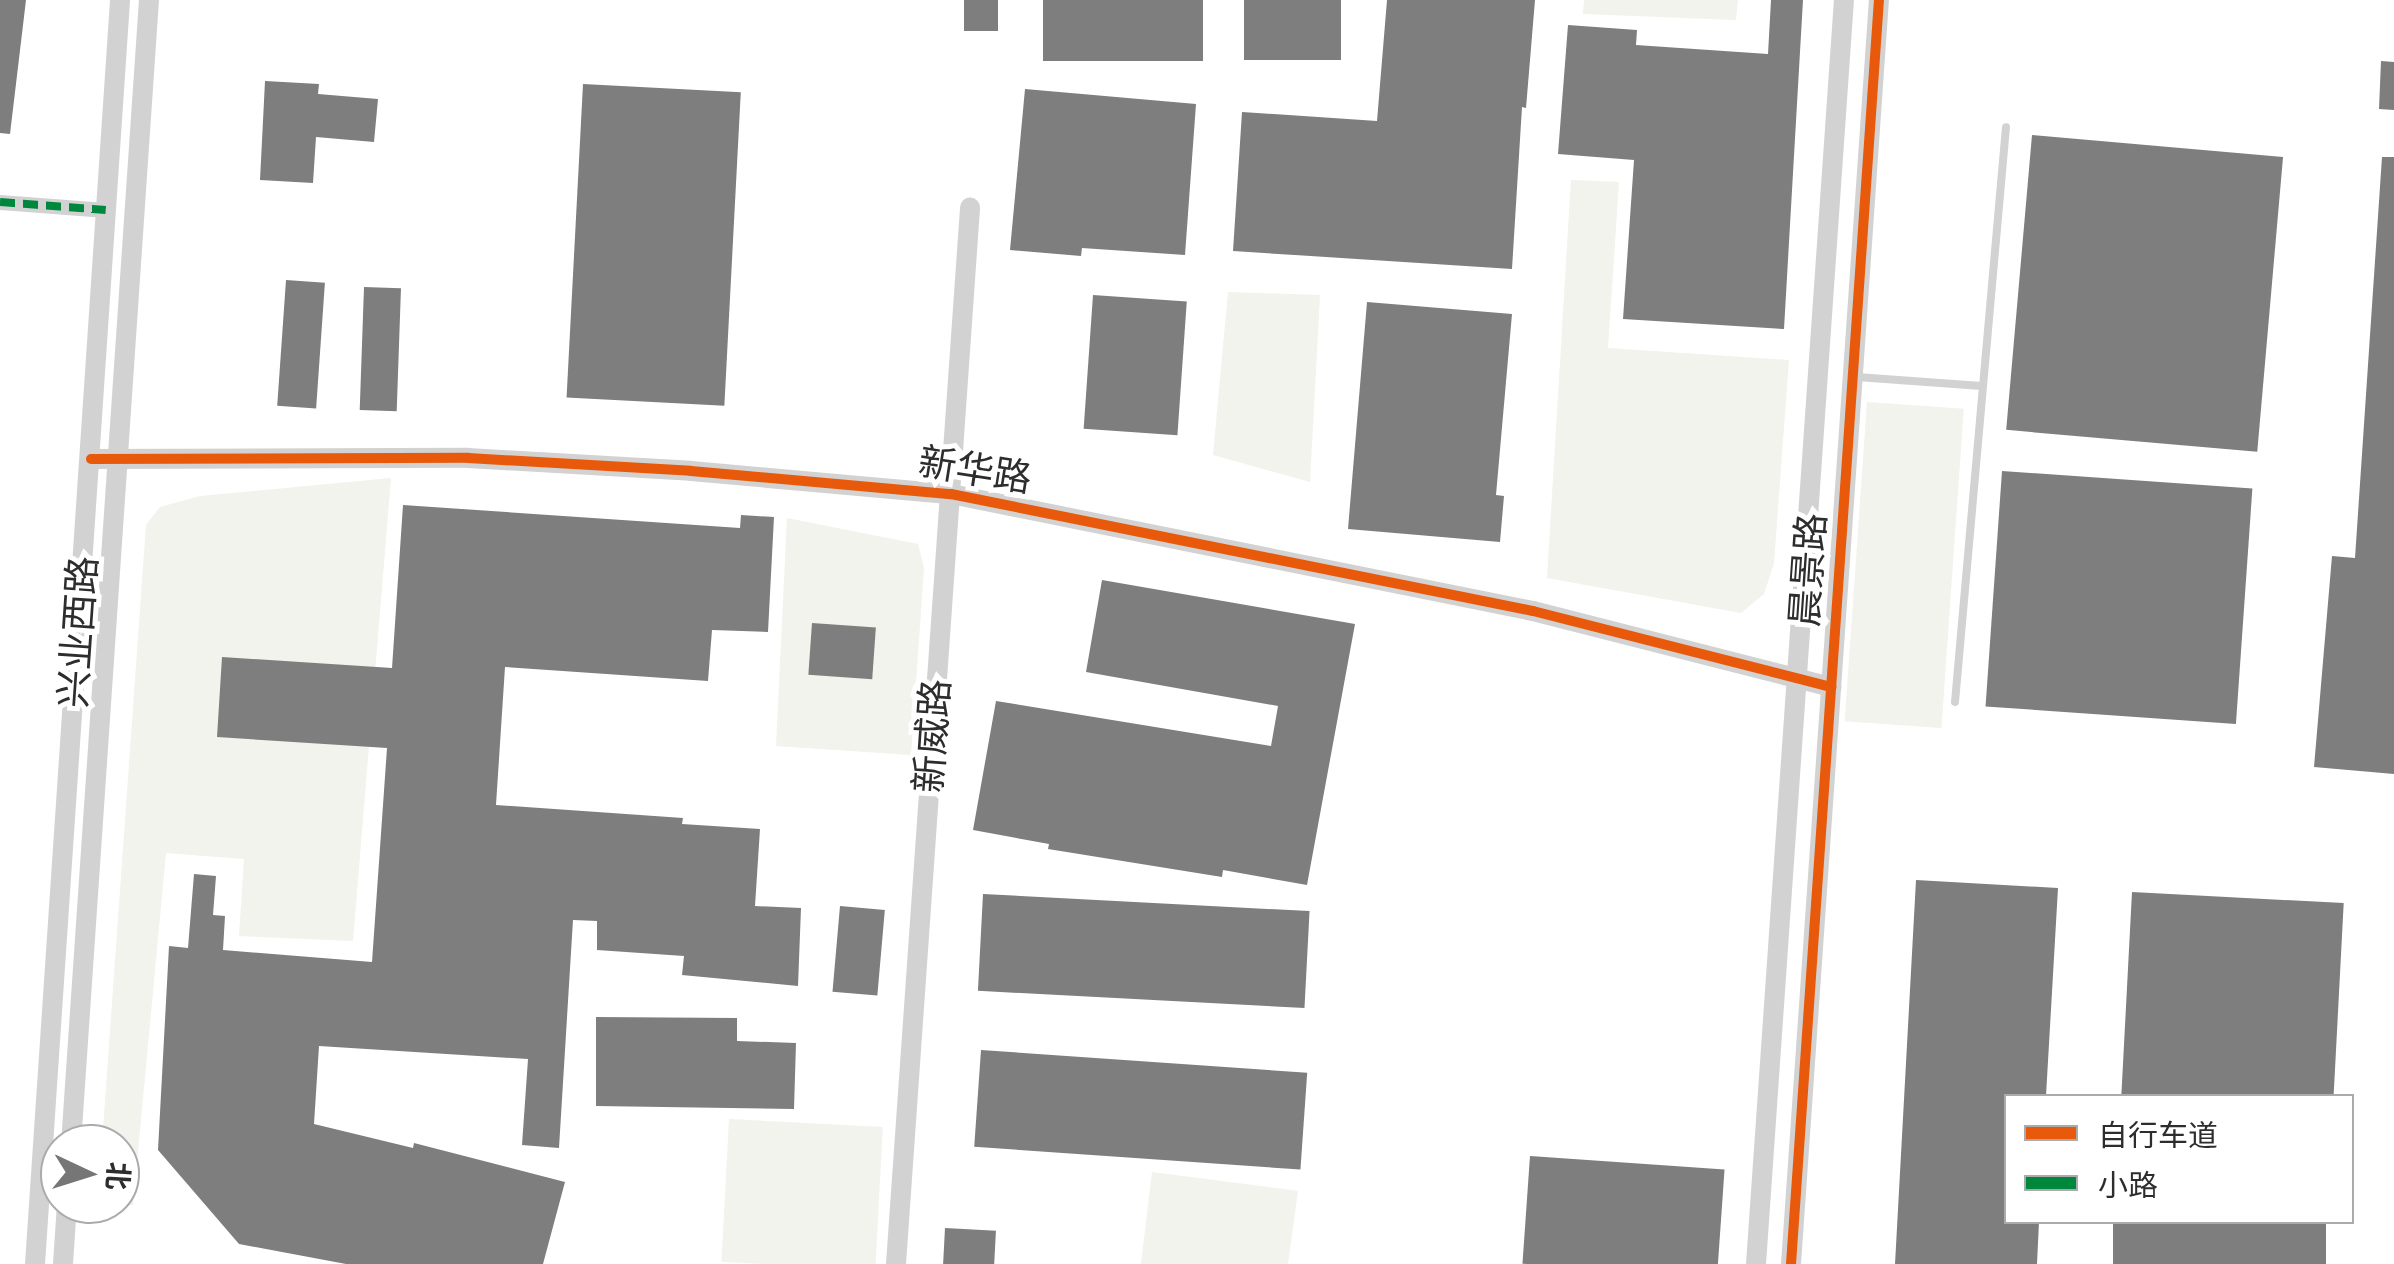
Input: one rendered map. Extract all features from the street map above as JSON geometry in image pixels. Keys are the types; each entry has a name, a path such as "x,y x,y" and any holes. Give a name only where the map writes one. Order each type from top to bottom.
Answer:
{"street":[{"name":"兴业西路","path":"35,1264 120,0"},
{"name":"兴业西路","path":"72,1124 149,0"},
{"name":"晨景路","path":"1756,1264 1844,0"},
{"name":"晨景路","path":"1791,1264 1880,0"},
{"path":"0,202 106,210"},
{"name":"新威路","path":"896,1264 970,208"},
{"name":"新华路","path":"91,459 468,458 691,471 951,494 1533,611 1831,687"},
{"path":"63,1264 66,1224"}],"lane":[{"path":"1955,702 2006,127"},
{"path":"1853,376 1982,386"}],"shaded area":[{"path":"1584,0 1738,0 1736,20 1583,14"},
{"path":"1571,180 1619,182 1608,348 1789,360 1774,563 1764,594 1741,613 1547,578"},
{"path":"1228,292 1320,295 1310,482 1213,455"},
{"path":"1867,402 1964,409 1941,728 1845,721"},
{"path":"391,478 353,941 239,936 244,859 166,853 140,1130 140,1124 103,1124 146,525 160,507 200,496"},
{"path":"787,518 918,544 924,568 911,755 776,746"},
{"path":"729,1119 883,1127 876,1264 722,1262"},
{"path":"1152,1172 1298,1191 1288,1264 1141,1264"}],"building":[{"path":"0,0 26,0 10,134 0,133"},
{"path":"964,0 998,0 998,31 964,31"},
{"path":"1043,0 1203,0 1203,61 1043,61"},
{"path":"1244,0 1341,0 1341,60 1244,60"},
{"path":"1387,0 1535,0 1526,108 1522,107 1512,269 1233,251 1242,112 1377,121"},
{"path":"1771,0 1803,0 1784,329 1623,319 1634,160 1558,154 1568,25 1637,30 1636,45 1768,54"},
{"path":"2381,61 2394,62 2394,110 2379,109"},
{"path":"265,81 319,84 318,94 378,99 374,142 316,137 313,183 260,180"},
{"path":"583,84 741,92 724,406 567,398"},
{"path":"1025,89 1196,104 1185,255 1082,248 1081,256 1010,250"},
{"path":"2032,135 2283,157 2257,452 2006,430"},
{"path":"2382,157 2394,157 2394,774 2314,767 2332,556 2355,558"},
{"path":"286,280 325,283 316,408 277,406"},
{"path":"364,287 401,288 397,411 360,410"},
{"path":"1093,295 1187,302 1177,435 1084,429"},
{"path":"1367,302 1512,314 1496,495 1504,496 1500,542 1348,529"},
{"path":"2002,471 2252,489 2236,724 1986,706"},
{"path":"403,505 740,528 741,515 774,517 768,632 712,630 708,681 505,667 496,805 683,818 682,824 760,829 755,906 801,908 798,986 682,975 684,956 597,950 597,921 573,920 559,1148 522,1145 528,1059 319,1046 314,1124 413,1148 414,1143 565,1182 543,1264 346,1264 239,1244 158,1150 169,946 188,948 194,874 216,876 213,915 225,916 223,950 372,962 387,748 217,737 222,657 392,668"},
{"path":"1102,580 1355,624 1307,885 1223,870 1222,877 1048,849 1049,844 973,830 996,701 1271,746 1278,706 1086,672"},
{"path":"812,623 876,627 872,679 808,675"},
{"path":"1916,880 2058,888 2046,1094 2004,1094 2004,1224 2039,1224 2037,1264 1895,1264"},
{"path":"2132,892 2344,903 2334,1094 2121,1094"},
{"path":"983,894 1310,911 1304,1008 978,991"},
{"path":"840,906 885,910 877,996 833,992"},
{"path":"596,1017 737,1018 737,1041 796,1043 794,1109 596,1106"},
{"path":"981,1050 1307,1073 1300,1170 974,1147"},
{"path":"1530,1156 1725,1170 1718,1264 1522,1264"},
{"path":"2113,1224 2326,1224 2326,1264 2113,1264"},
{"path":"945,1228 996,1231 994,1264 943,1264"}],"marked path":[{"path":"0,202 106,210"}],"cycle path":[{"path":"1791,1264 1879,0"},
{"path":"91,459 468,458 691,471 951,494 1533,611 1831,687"}]}
